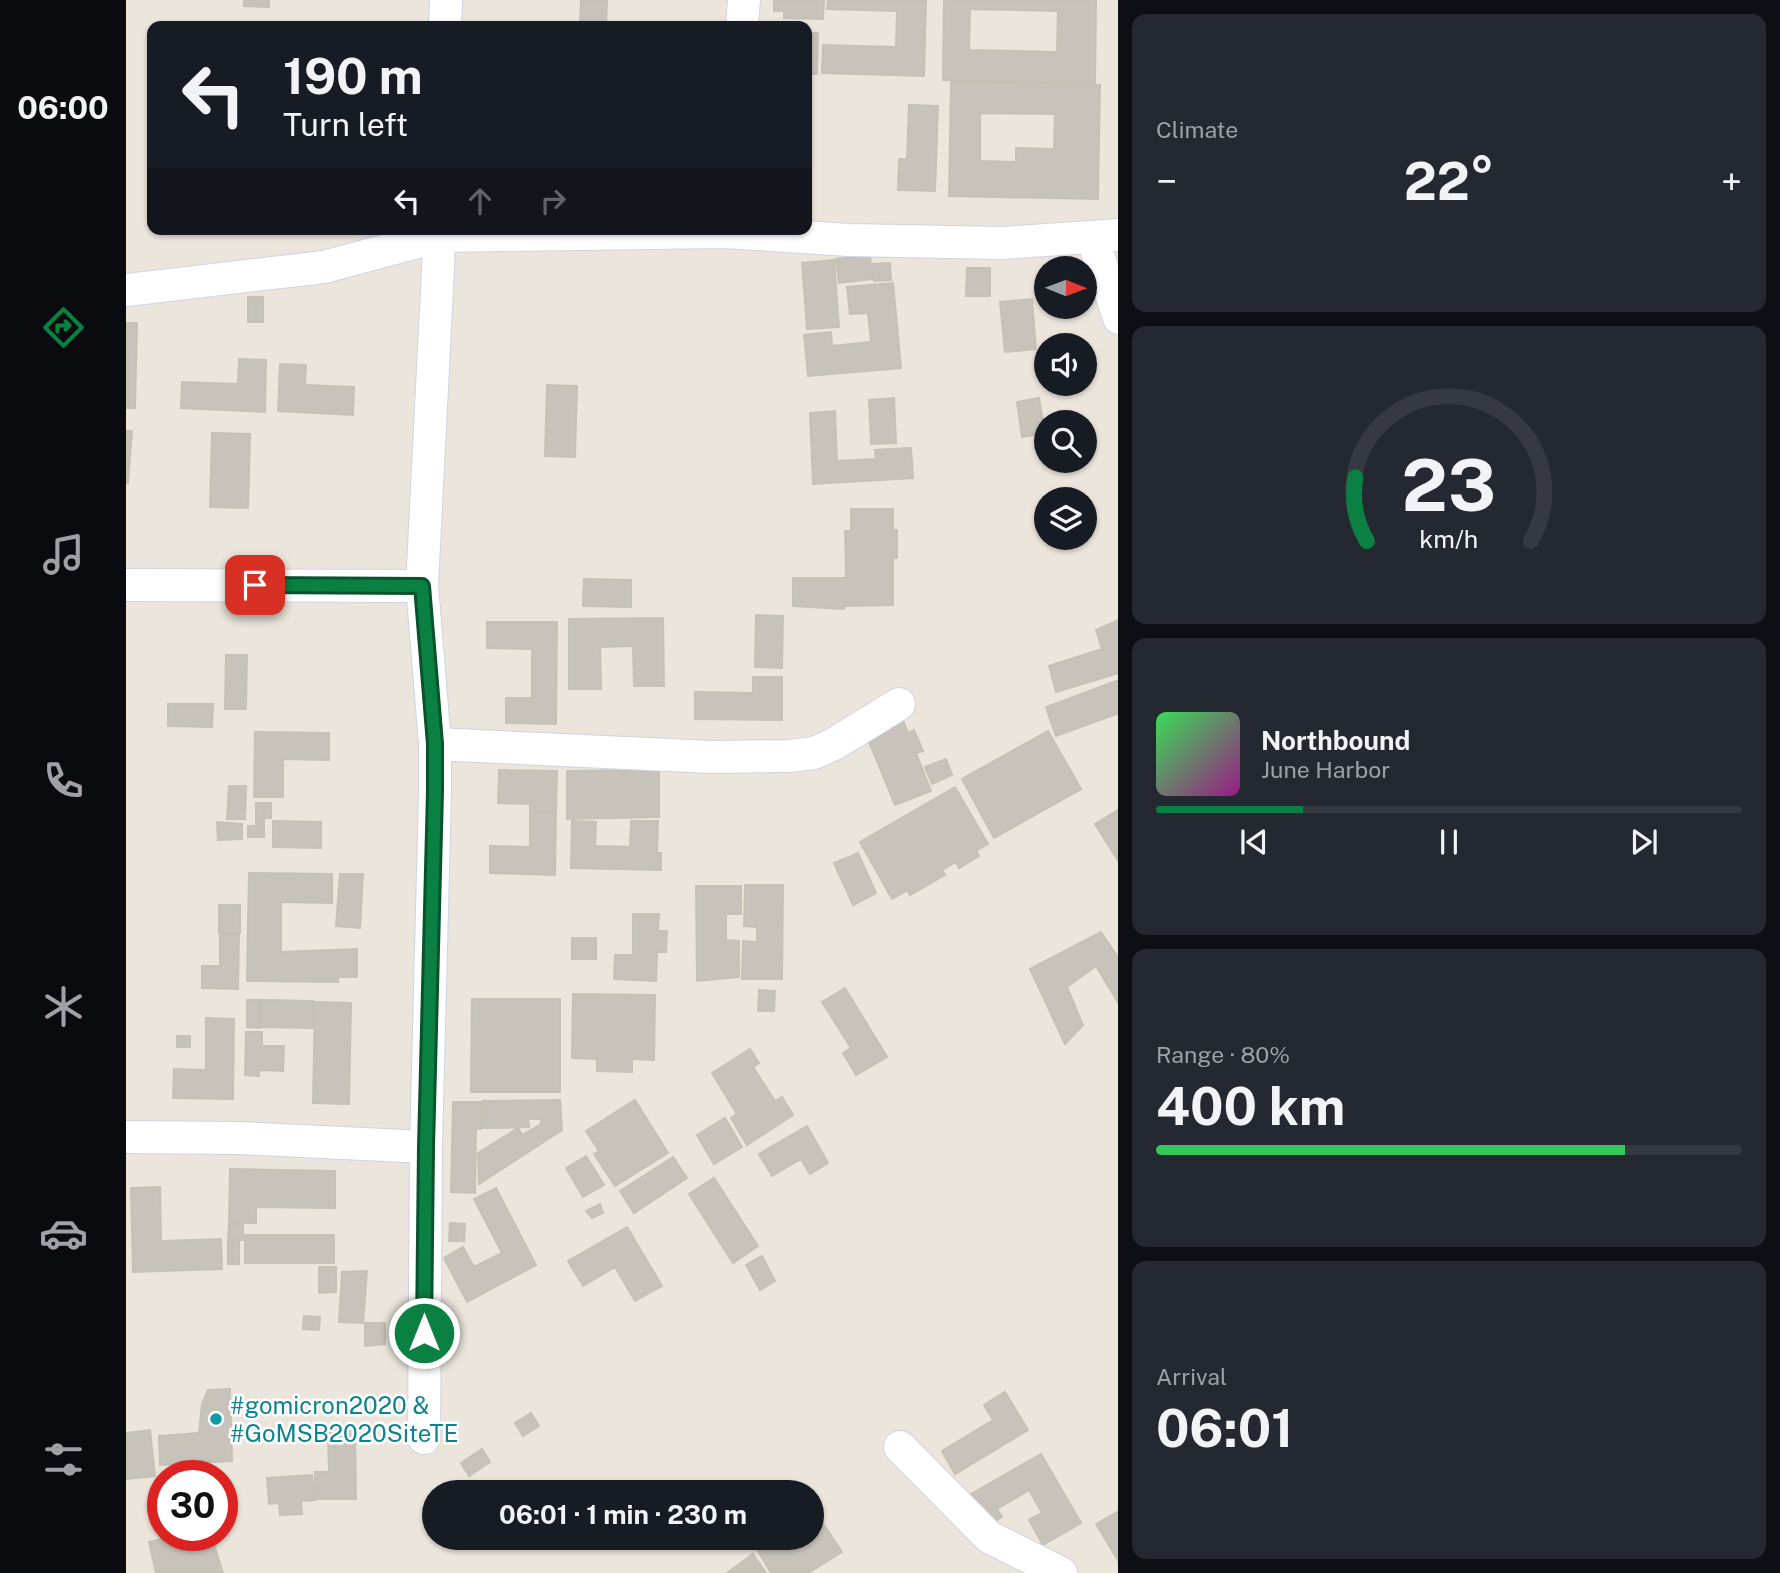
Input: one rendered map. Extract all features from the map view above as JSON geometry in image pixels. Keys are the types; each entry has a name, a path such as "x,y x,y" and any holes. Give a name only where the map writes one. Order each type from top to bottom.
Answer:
{"street":[{"path":"445,21 446,0"},
{"path":"742,21 744,0"},
{"path":"126,290 324,267 433,235"},
{"path":"424,1438 426,1147 435,744 422,586 440,235"},
{"path":"780,235 849,240 1002,243 1105,236 1118,318"},
{"path":"126,585 422,586"},
{"path":"435,744 712,757 790,756 814,753 834,744 899,704"},
{"path":"126,1137 239,1138 426,1147"},
{"path":"900,1447 989,1536 1061,1573"}],"building":[{"path":"244,0 269,0 269,7 244,6"},
{"path":"581,0 607,0 606,21 580,21"},
{"path":"774,0 824,0 823,19 784,18 784,11 774,11"},
{"path":"828,0 926,0 924,76 822,73 823,45 896,47 897,11 827,9"},
{"path":"944,0 1096,0 1095,84 943,80","holes":["970,9 1058,11 1057,52 969,50"]},
{"path":"812,33 818,33 817,74 812,74"},
{"path":"951,82 1100,85 1098,199 949,196","holes":["980,113 1055,114 1054,149 1016,148 1016,162 980,161"]},
{"path":"909,105 938,106 935,191 898,190 899,159 907,159"},
{"path":"870,255 872,279 839,283 836,259"},
{"path":"834,260 839,327 807,329 802,263"},
{"path":"890,263 891,280 874,281 873,264"},
{"path":"967,268 990,268 990,296 966,296"},
{"path":"893,283 901,368 808,376 804,335 831,332 832,346 871,342 868,313 850,314 847,287"},
{"path":"248,297 263,297 263,322 248,322"},
{"path":"1032,299 1034,349 1005,352 1000,302"},
{"path":"126,323 137,323 135,408 126,408"},
{"path":"239,359 266,360 265,412 181,408 182,382 238,384"},
{"path":"280,364 306,365 305,385 354,387 353,415 278,411"},
{"path":"547,385 577,386 575,457 545,456"},
{"path":"894,398 896,443 871,444 869,400"},
{"path":"1039,398 1041,410 1034,410 1034,435 1022,437 1017,402"},
{"path":"835,411 837,461 876,459 875,450 911,448 913,478 813,484 810,413"},
{"path":"126,431 132,431 128,483 126,483"},
{"path":"212,433 250,434 248,508 210,507"},
{"path":"851,509 893,509 893,530 897,530 897,558 893,558 893,605 844,606 844,609 793,606 793,578 846,578 845,531 851,531"},
{"path":"584,579 631,580 631,607 583,606"},
{"path":"756,615 783,616 782,668 755,667"},
{"path":"663,618 664,686 634,686 633,646 600,647 601,689 569,689 569,619"},
{"path":"1118,620 1118,673 1056,692 1049,666 1102,649 1096,630"},
{"path":"487,622 557,622 556,724 506,723 506,698 532,698 532,649 487,648"},
{"path":"226,655 247,655 246,709 225,709"},
{"path":"753,677 782,677 782,720 695,719 695,692 753,693"},
{"path":"1118,680 1118,713 1056,736 1046,707"},
{"path":"168,704 213,704 212,727 168,726"},
{"path":"902,718 908,733 914,730 923,751 916,753 931,791 895,805 865,732"},
{"path":"1048,731 1081,789 994,838 962,779"},
{"path":"255,732 329,733 329,760 283,759 283,797 254,797"},
{"path":"946,759 952,775 932,784 925,767"},
{"path":"499,770 557,771 556,811 530,811 530,804 498,803"},
{"path":"659,770 659,817 567,819 567,771"},
{"path":"229,786 246,786 245,819 227,819"},
{"path":"955,787 988,844 976,851 979,856 959,868 956,862 942,870 945,875 910,895 908,890 892,899 860,842"},
{"path":"256,803 271,803 271,818 264,818 264,837 248,837 248,826 256,826"},
{"path":"1118,810 1118,860 1095,824"},
{"path":"530,811 556,811 555,875 490,873 490,846 530,847"},
{"path":"273,821 321,822 321,848 273,847"},
{"path":"572,821 596,822 595,846 630,847 631,821 658,821 657,853 661,853 661,870 571,868"},
{"path":"217,822 242,824 242,839 218,840"},
{"path":"858,853 876,893 853,905 834,863"},
{"path":"249,873 332,874 332,903 281,902 281,952 357,949 357,977 338,977 338,982 247,981"},
{"path":"340,874 363,874 360,928 336,926"},
{"path":"745,885 783,885 782,979 742,979 743,941 757,942 757,927 744,926"},
{"path":"696,886 741,886 741,914 726,914 726,940 739,941 739,977 697,981"},
{"path":"219,905 240,905 240,933 219,933"},
{"path":"633,914 659,914 658,931 667,931 666,952 657,952 656,981 614,979 615,955 633,955"},
{"path":"1101,932 1118,958 1118,1002 1096,966 1067,987 1083,1025 1065,1044 1030,969"},
{"path":"220,934 239,934 238,989 202,988 202,966 220,966"},
{"path":"572,938 596,938 596,959 572,959"},
{"path":"845,988 887,1057 856,1075 843,1053 851,1048 822,1002"},
{"path":"759,990 775,991 774,1011 758,1011"},
{"path":"573,994 655,995 654,1060 632,1059 632,1072 597,1071 597,1059 572,1058"},
{"path":"472,999 560,999 560,1092 471,1092"},
{"path":"247,1000 260,1000 259,1028 247,1027"},
{"path":"262,1000 313,1001 313,1028 261,1027"},
{"path":"315,1002 351,1003 349,1104 313,1103"},
{"path":"206,1018 234,1019 233,1099 173,1098 174,1069 206,1070"},
{"path":"246,1032 262,1032 262,1046 284,1046 283,1071 259,1070 259,1076 245,1075"},
{"path":"177,1036 190,1036 190,1047 177,1047"},
{"path":"750,1049 759,1063 753,1067 775,1101 782,1097 793,1115 747,1145 731,1118 737,1114 712,1073"},
{"path":"560,1100 562,1130 479,1184 478,1153 518,1128 522,1135 541,1124 541,1119 528,1119 529,1127 483,1128 483,1101"},
{"path":"635,1100 668,1153 615,1186 594,1154 599,1151 586,1131"},
{"path":"453,1102 482,1102 481,1129 476,1128 475,1193 451,1192"},
{"path":"725,1118 742,1147 714,1164 697,1135"},
{"path":"807,1126 828,1163 810,1174 801,1159 772,1176 759,1154"},
{"path":"586,1156 604,1185 583,1197 566,1168"},
{"path":"673,1157 687,1178 634,1213 620,1191"},
{"path":"230,1169 335,1171 335,1208 256,1207 256,1223 229,1222"},
{"path":"714,1178 758,1246 733,1263 689,1194"},
{"path":"160,1187 161,1241 221,1239 222,1269 133,1272 131,1188"},
{"path":"496,1188 536,1265 467,1302 444,1258 463,1247 474,1267 502,1253 474,1199"},
{"path":"600,1204 603,1213 592,1218 586,1211"},
{"path":"450,1223 465,1224 464,1241 449,1241"},
{"path":"229,1224 243,1224 243,1240 228,1240"},
{"path":"627,1227 662,1286 635,1301 615,1267 583,1286 568,1261"},
{"path":"245,1235 334,1235 334,1263 245,1263"},
{"path":"228,1240 239,1240 239,1264 228,1264"},
{"path":"762,1256 775,1281 760,1290 746,1265"},
{"path":"319,1267 336,1267 336,1292 319,1293"},
{"path":"367,1271 363,1323 339,1322 342,1272"},
{"path":"304,1316 320,1317 319,1330 303,1329"},
{"path":"365,1323 385,1323 385,1344 365,1346"},
{"name":"#gomicron2020 & #GoMSB2020SiteTE","path":"230,1389 232,1460 160,1460 159,1436 199,1433 202,1404 208,1390"},
{"path":"1005,1392 1028,1430 955,1474 942,1451 993,1420 984,1405"},
{"path":"531,1413 539,1426 523,1436 515,1423"},
{"path":"150,1430 153,1460 147,1460 147,1477 126,1479 126,1433"},
{"path":"328,1431 355,1431 356,1499 315,1499 315,1472 329,1472"},
{"path":"482,1449 490,1462 469,1476 461,1463"},
{"path":"1041,1454 1081,1523 1043,1545 1029,1520 1042,1513 1029,1490 997,1509 1002,1517 989,1525 971,1494"},
{"path":"312,1475 315,1500 301,1501 302,1514 280,1515 279,1503 269,1504 267,1478"},
{"path":"1118,1512 1118,1560 1096,1524"},
{"path":"824,1525 842,1552 808,1573 771,1573 758,1550 824,1550"},
{"path":"151,1551 216,1551 223,1573 156,1573"},
{"path":"753,1554 766,1573 727,1573"}],"place":[{"name":"#gomicron2020 & #GoMSB2020SiteTE","path":"216,1419"}],"route":[{"path":"255,585 422,586 435,744 424,1333"}]}
